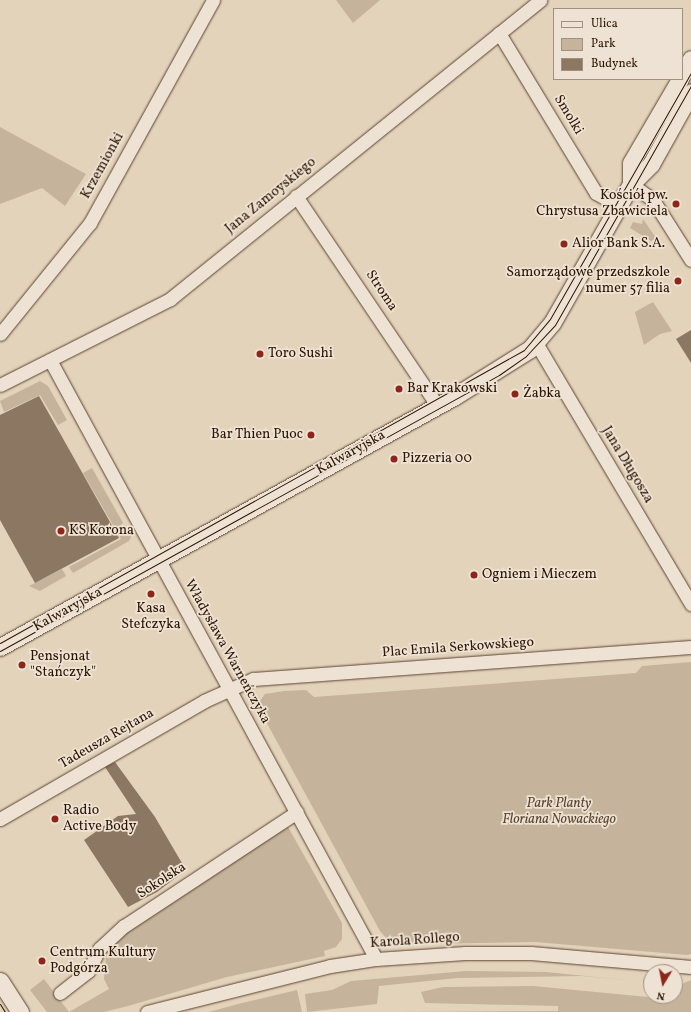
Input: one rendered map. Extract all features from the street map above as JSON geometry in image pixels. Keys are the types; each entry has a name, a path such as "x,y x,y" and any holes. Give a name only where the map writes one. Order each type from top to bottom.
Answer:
{"street":[{"name":"Krzemionki","path":"0,334 90,222 213,0"},
{"name":"Jana Zamoyskiego","path":"0,385 170,299 498,33 541,0"},
{"name":"Smolki","path":"498,33 596,193 619,206"},
{"path":"683,73 691,59"},
{"name":"Kalwaryjska","path":"631,184 632,163 679,80"},
{"name":"Kalwaryjska","path":"0,647 510,364 536,343 552,323 631,184 651,164 691,92"},
{"path":"631,184 653,200 691,260"},
{"name":"Stroma","path":"296,196 437,405"},
{"name":"Jana Długosza","path":"536,343 691,604"},
{"name":"Władysława Warneńczyka","path":"50,360 158,560 230,688 376,959"},
{"name":"Plac Emila Serkowskiego","path":"230,688 253,679 691,647"},
{"name":"Tadeusza Rejtana","path":"0,819 230,688"},
{"name":"Sokolska","path":"60,993 88,971 99,949 124,926 297,812"},
{"name":"Karola Rollego","path":"147,1012 330,966 376,959 465,953 531,953 691,967"},
{"path":"0,981 20,1012"}],"green space":[{"path":"336,0 380,0 353,23"},
{"path":"0,127 86,174 65,206 42,188 0,204"},
{"path":"643,219 656,238 651,241 630,228 633,222 642,224"},
{"path":"653,302 672,331 660,334 644,345 635,312"},
{"path":"40,381 48,386 67,420 58,425 40,395 4,412 0,401"},
{"path":"92,468 131,537 129,541 73,573 69,567 121,539 83,473"},
{"path":"62,569 66,576 40,591 29,586"},
{"name":"Park Planty Floriana Nowackiego","path":"691,662 691,954 687,955 535,942 420,944 388,940 380,931 257,705 265,694 284,691 306,690 314,697 636,673 642,666"},
{"path":"287,825 342,923 342,939 336,947 324,951 325,956 227,977 104,1012 69,1012 109,989 104,979 106,956 113,943 128,930"},
{"path":"466,971 546,972 635,981 582,976 457,978 379,986 377,1004 307,1012 305,994 332,990 351,981"},
{"path":"44,979 69,1012 47,1012 30,990"},
{"path":"691,980 691,1012 395,1012 558,1011 558,1006 425,1003 421,992 443,987 533,986 643,997 643,1004 683,1004 683,984"},
{"path":"297,990 302,1012 209,1012 238,1004"}],"building":[{"path":"691,330 691,363 676,339"},
{"path":"39,396 119,538 35,583 0,520 0,415"},
{"path":"115,762 155,817 186,870 157,892 128,907 84,840 118,816 136,814 105,767"}],"tram line":[{"path":"0,643 524,350 550,319 691,73"},
{"path":"0,651 499,375 526,356 555,325 691,86"},
{"path":"0,1004 5,1012"}],"place":[{"name":"Kościół pw. Chrystusa Zbawiciela","path":"676,204"},
{"name":"Alior Bank S.A.","path":"564,244"},
{"name":"Samorządowe przedszkole numer 57 filia","path":"678,281"},
{"name":"Toro Sushi","path":"260,354"},
{"name":"Bar Krakowski","path":"399,389"},
{"name":"Żabka","path":"515,394"},
{"name":"Bar Thien Puoc","path":"311,435"},
{"name":"Pizzeria 00","path":"394,459"},
{"name":"KS Korona","path":"61,531"},
{"name":"Ogniem i Mieczem","path":"474,575"},
{"name":"Kasa Stefczyka","path":"151,594"},
{"name":"Pensjonat \"Stańczyk\"","path":"22,665"},
{"name":"Radio Active Body","path":"55,819"},
{"name":"Centrum Kultury Podgórza","path":"42,961"}]}
